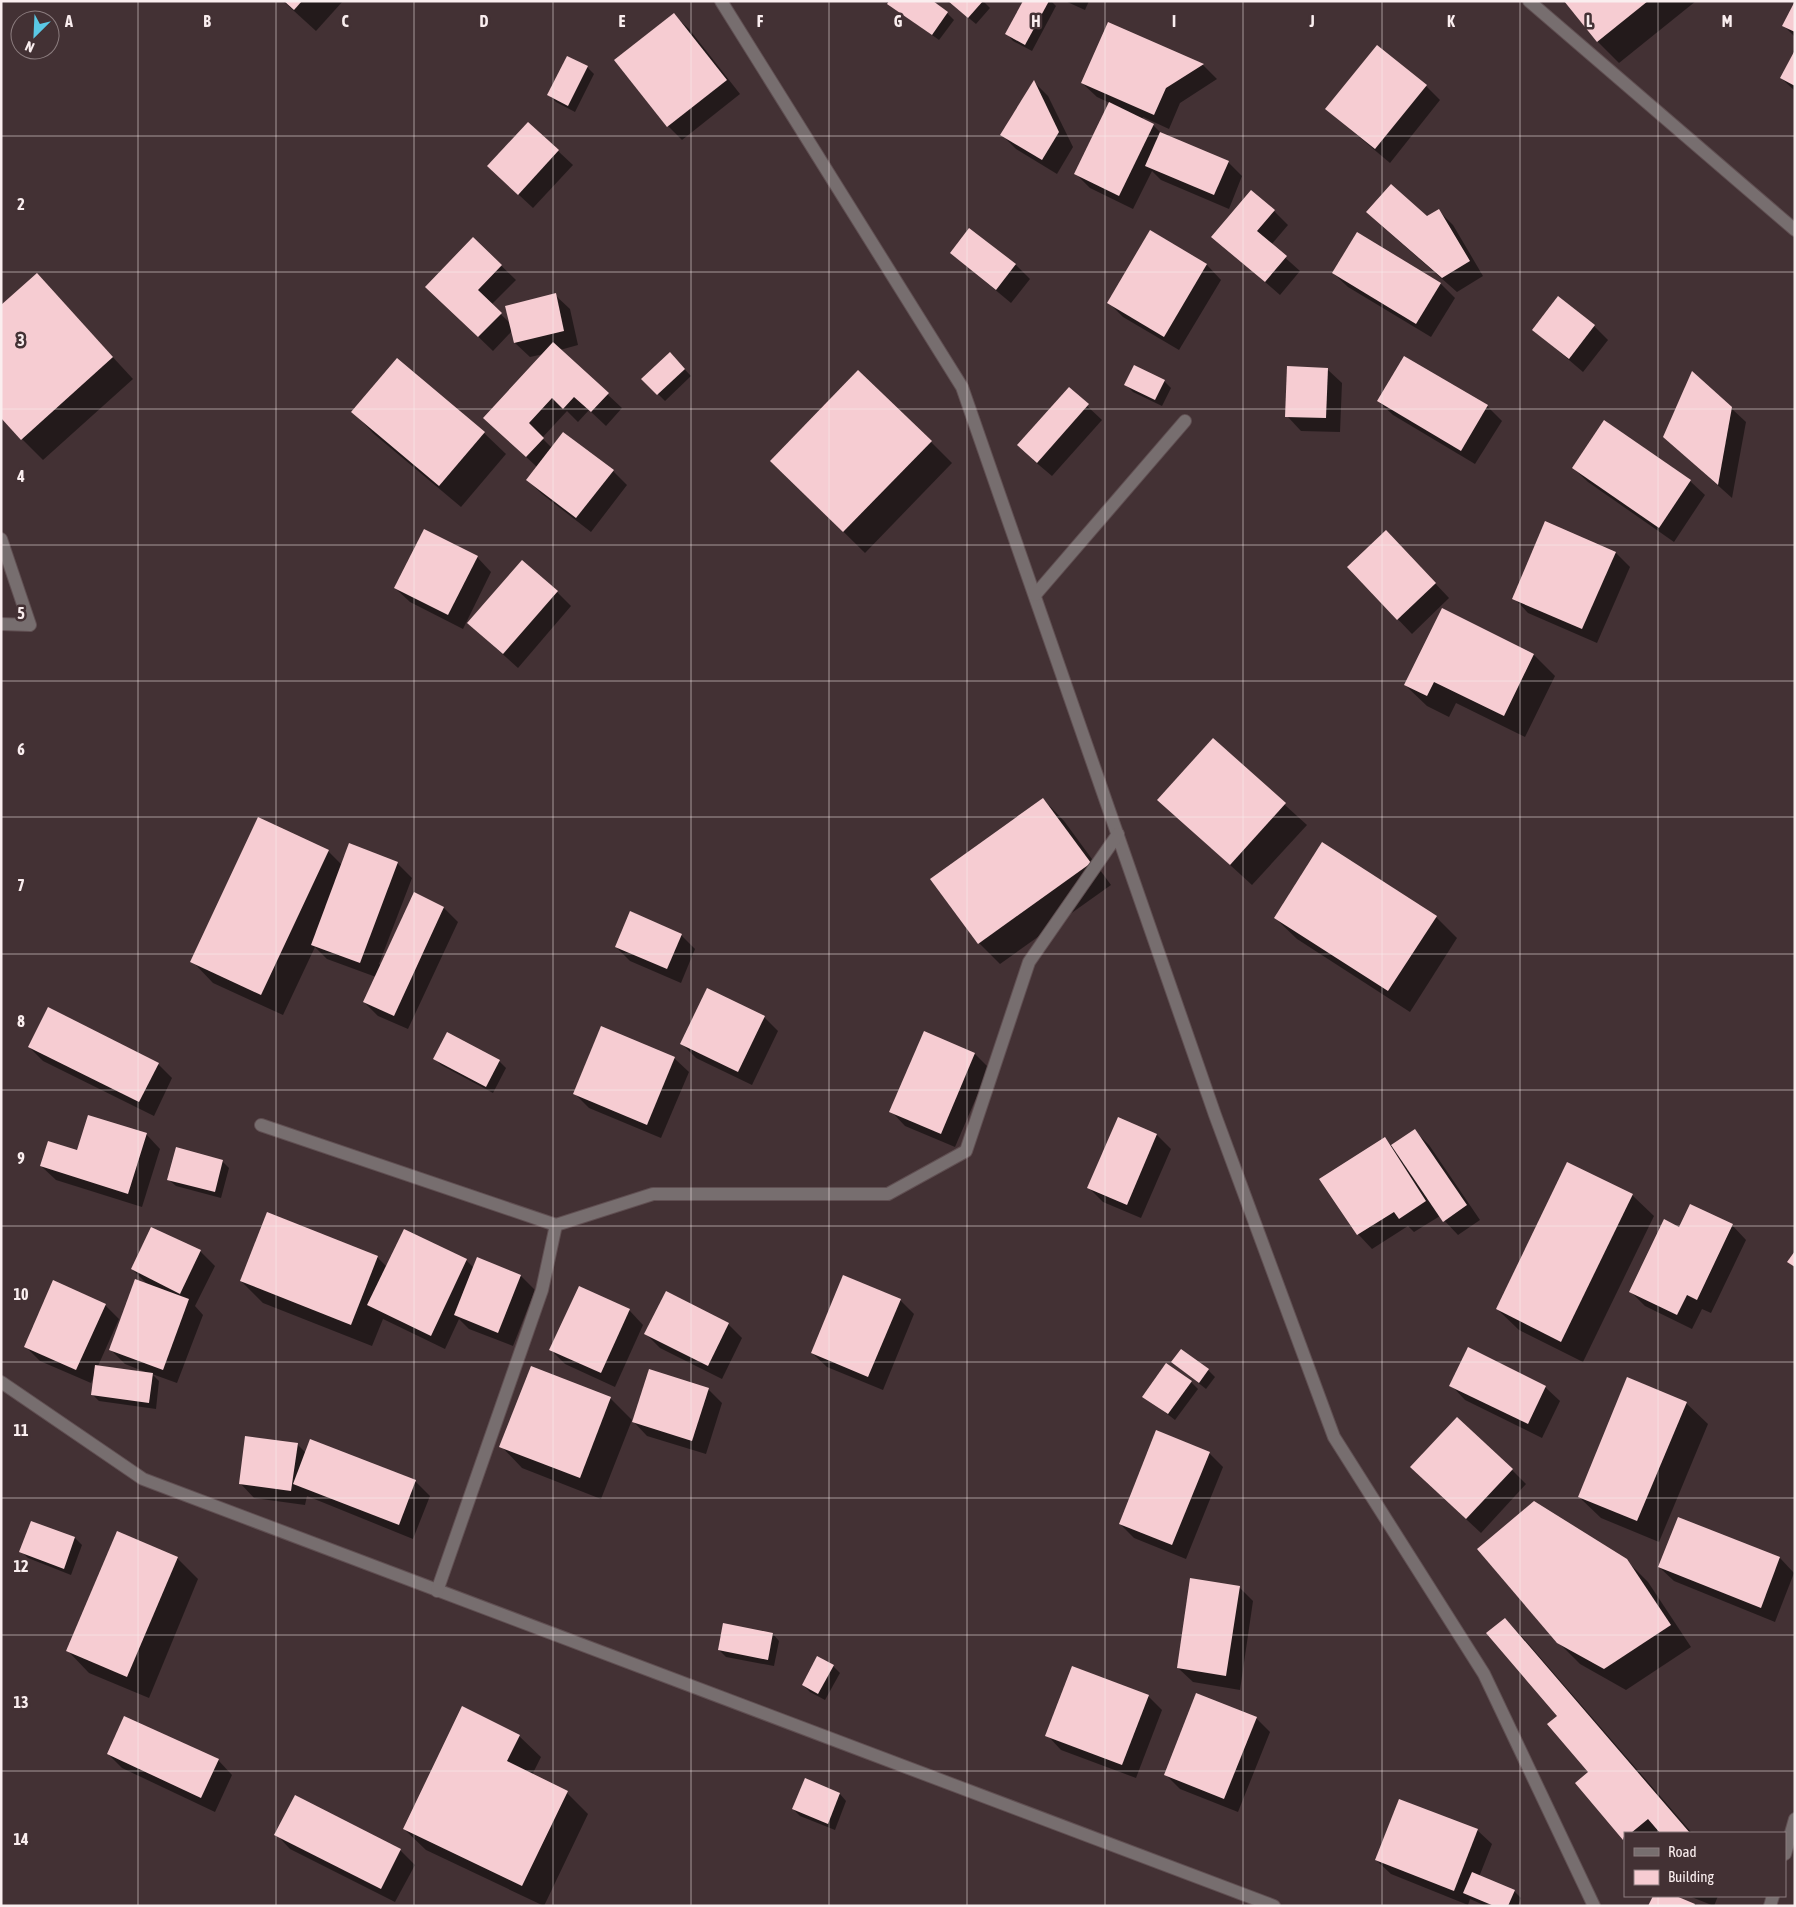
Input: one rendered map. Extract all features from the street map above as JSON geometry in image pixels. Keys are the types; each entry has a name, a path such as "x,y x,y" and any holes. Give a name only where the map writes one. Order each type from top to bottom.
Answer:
{"street":[{"path":"721,1 962,386 1214,1115 1334,1437 1484,1674 1594,1906"},
{"path":"1529,1 1795,230"},
{"path":"1035,595 1185,421"},
{"path":"1,540 30,625 1,624"},
{"path":"261,1125 556,1225 653,1194 888,1194 966,1151 1029,962 1118,834"},
{"path":"437,1591 542,1290 556,1225"},
{"path":"1,1382 143,1479 1274,1906"},
{"path":"1786,1850 1795,1819"}],"building":[{"path":"284,1 302,1 294,10"},
{"path":"889,1 933,1 948,12 932,35 887,4"},
{"path":"948,1 983,1 968,18"},
{"path":"1023,1 1049,1 1025,45 1005,34"},
{"path":"1564,1 1648,1 1597,42"},
{"path":"1795,1 1795,32 1782,26"},
{"path":"674,13 727,80 667,127 614,60"},
{"path":"1108,22 1204,64 1166,88 1154,115 1081,83"},
{"path":"1377,45 1427,85 1375,149 1325,109"},
{"path":"1795,50 1795,86 1780,78"},
{"path":"567,56 588,66 568,106 547,95"},
{"path":"1034,80 1059,132 1042,160 1000,135"},
{"path":"1109,102 1154,124 1119,196 1074,174"},
{"path":"528,122 559,150 518,195 487,166"},
{"path":"1160,132 1229,161 1214,195 1145,166"},
{"path":"1391,184 1427,216 1439,209 1470,261 1442,278 1366,212"},
{"path":"1251,190 1275,210 1257,231 1287,256 1265,282 1211,237"},
{"path":"969,228 1016,264 996,290 950,253"},
{"path":"1150,230 1207,264 1164,337 1107,303"},
{"path":"1357,232 1441,283 1416,324 1332,273"},
{"path":"473,237 502,265 478,290 502,313 478,337 425,287"},
{"path":"37,273 113,357 21,440 1,418 1,305"},
{"path":"556,293 564,331 514,343 505,306"},
{"path":"1558,296 1595,325 1569,359 1532,330"},
{"path":"553,342 609,393 591,412 574,397 563,409 552,398 529,423 544,438 526,457 483,418"},
{"path":"670,352 685,369 657,395 641,379"},
{"path":"1404,356 1488,405 1461,451 1377,401"},
{"path":"397,358 485,432 439,486 351,412"},
{"path":"1134,365 1165,380 1155,400 1124,385"},
{"path":"1287,366 1328,368 1326,418 1285,417"},
{"path":"858,370 932,441 843,532 770,461"},
{"path":"1692,371 1732,407 1718,485 1663,437"},
{"path":"1069,387 1089,404 1037,463 1017,445"},
{"path":"1604,420 1691,480 1659,528 1572,468"},
{"path":"563,432 614,470 576,518 526,480"},
{"path":"1545,521 1616,552 1582,629 1512,599"},
{"path":"424,529 478,556 448,615 394,588"},
{"path":"1386,530 1436,583 1397,620 1347,567"},
{"path":"522,560 558,591 503,654 467,623"},
{"path":"1442,608 1534,654 1504,716 1434,682 1427,696 1404,685"},
{"path":"1213,738 1286,803 1230,865 1157,800"},
{"path":"1043,798 1091,863 978,944 930,879"},
{"path":"258,817 329,850 261,995 190,962"},
{"path":"1322,842 1437,916 1388,991 1274,918"},
{"path":"349,843 398,862 360,963 311,945"},
{"path":"414,892 444,907 394,1016 363,1002"},
{"path":"630,911 682,934 667,969 615,947"},
{"path":"707,988 765,1016 738,1072 680,1044"},
{"path":"48,1007 159,1063 139,1102 28,1047"},
{"path":"601,1026 675,1057 647,1125 573,1094"},
{"path":"924,1031 975,1053 941,1134 889,1112"},
{"path":"447,1032 500,1060 486,1087 433,1059"},
{"path":"88,1115 147,1133 128,1194 40,1166 48,1141 77,1150"},
{"path":"1118,1117 1157,1134 1127,1205 1087,1188"},
{"path":"1415,1129 1467,1205 1443,1222 1391,1145"},
{"path":"1385,1137 1426,1201 1399,1219 1394,1212 1357,1235 1319,1179"},
{"path":"176,1147 223,1160 215,1192 167,1180"},
{"path":"1567,1162 1633,1194 1561,1342 1496,1309"},
{"path":"1690,1204 1733,1224 1697,1300 1687,1295 1677,1315 1629,1292 1664,1219 1679,1227"},
{"path":"267,1212 378,1256 351,1325 240,1281"},
{"path":"151,1227 201,1250 180,1294 131,1269"},
{"path":"404,1229 467,1259 431,1336 367,1305"},
{"path":"1795,1251 1795,1267 1787,1262"},
{"path":"477,1257 521,1275 498,1333 454,1315"},
{"path":"843,1275 901,1299 868,1377 811,1353"},
{"path":"135,1279 189,1299 163,1370 109,1350"},
{"path":"53,1280 106,1304 76,1370 24,1347"},
{"path":"579,1286 630,1309 601,1373 549,1350"},
{"path":"666,1291 729,1323 708,1366 644,1334"},
{"path":"1468,1347 1546,1386 1528,1424 1449,1386"},
{"path":"1181,1349 1209,1369 1199,1383 1171,1362"},
{"path":"1166,1363 1192,1381 1168,1414 1142,1397"},
{"path":"95,1365 153,1373 149,1403 91,1395"},
{"path":"531,1366 611,1397 580,1478 499,1447"},
{"path":"649,1369 709,1388 692,1441 632,1422"},
{"path":"1627,1377 1687,1402 1637,1521 1578,1497"},
{"path":"1457,1417 1513,1469 1466,1519 1410,1467"},
{"path":"1156,1430 1210,1452 1172,1545 1119,1524"},
{"path":"245,1436 298,1443 291,1491 239,1484"},
{"path":"310,1439 416,1480 399,1525 293,1484"},
{"path":"1534,1501 1627,1559 1671,1625 1604,1669 1557,1643 1477,1549"},
{"path":"1678,1517 1780,1557 1761,1608 1658,1567"},
{"path":"31,1521 75,1537 64,1569 19,1552"},
{"path":"117,1531 178,1557 127,1677 66,1651"},
{"path":"1190,1578 1240,1586 1226,1676 1177,1668"},
{"path":"1505,1618 1689,1832 1659,1832 1648,1819 1632,1832 1624,1832 1623,1840 1575,1783 1588,1772 1547,1724 1557,1716 1486,1633"},
{"path":"723,1623 773,1633 768,1660 718,1650"},
{"path":"817,1656 834,1665 818,1694 802,1685"},
{"path":"1072,1666 1149,1695 1122,1765 1045,1736"},
{"path":"1196,1693 1257,1717 1224,1799 1164,1775"},
{"path":"462,1706 520,1735 507,1761 568,1791 522,1886 403,1829"},
{"path":"124,1716 219,1759 201,1798 107,1754"},
{"path":"805,1778 840,1793 828,1824 792,1809"},
{"path":"295,1795 401,1849 381,1889 274,1835"},
{"path":"1399,1799 1478,1829 1454,1891 1375,1860"},
{"path":"1472,1872 1515,1890 1508,1906 1494,1906 1463,1893"},
{"path":"1652,1897 1678,1897 1695,1904 1694,1906 1648,1906"}]}
